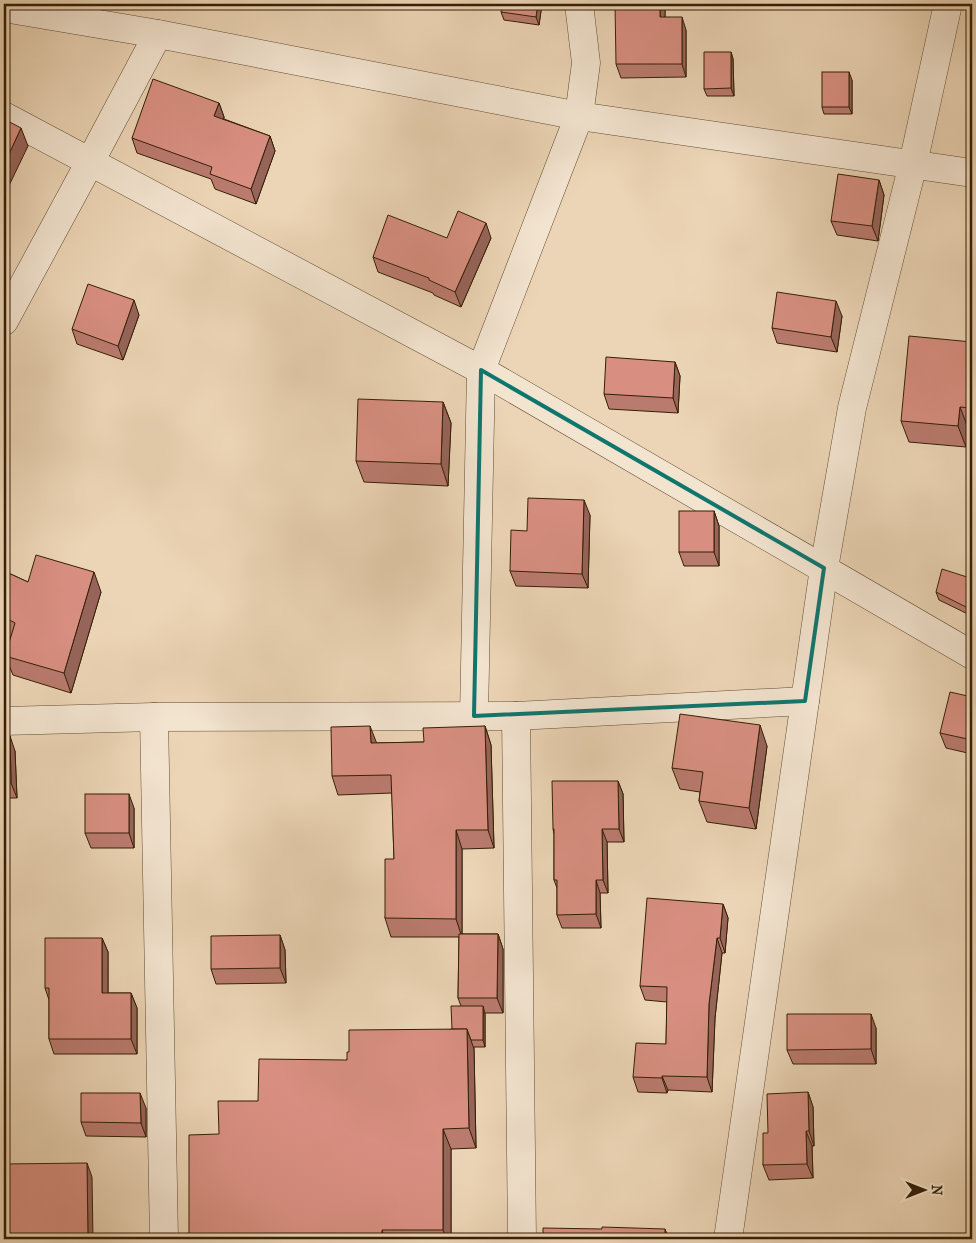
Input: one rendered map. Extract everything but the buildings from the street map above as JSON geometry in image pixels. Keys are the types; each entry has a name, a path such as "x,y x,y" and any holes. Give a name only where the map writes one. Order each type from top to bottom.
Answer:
{"street":[{"path":"474,716 481,370 579,116 586,63 579,4"},
{"path":"728,1239 824,568 852,408 913,164 948,4"},
{"path":"4,8 158,34 579,116 972,173"},
{"path":"4,321 158,34"},
{"path":"4,116 481,370 972,655"},
{"path":"4,721 154,717 516,716 805,701"},
{"path":"516,716 522,1239"},
{"path":"154,717 164,1239"}],"highlighted area":[{"path":"481,370 824,568 805,701 474,716"}]}
